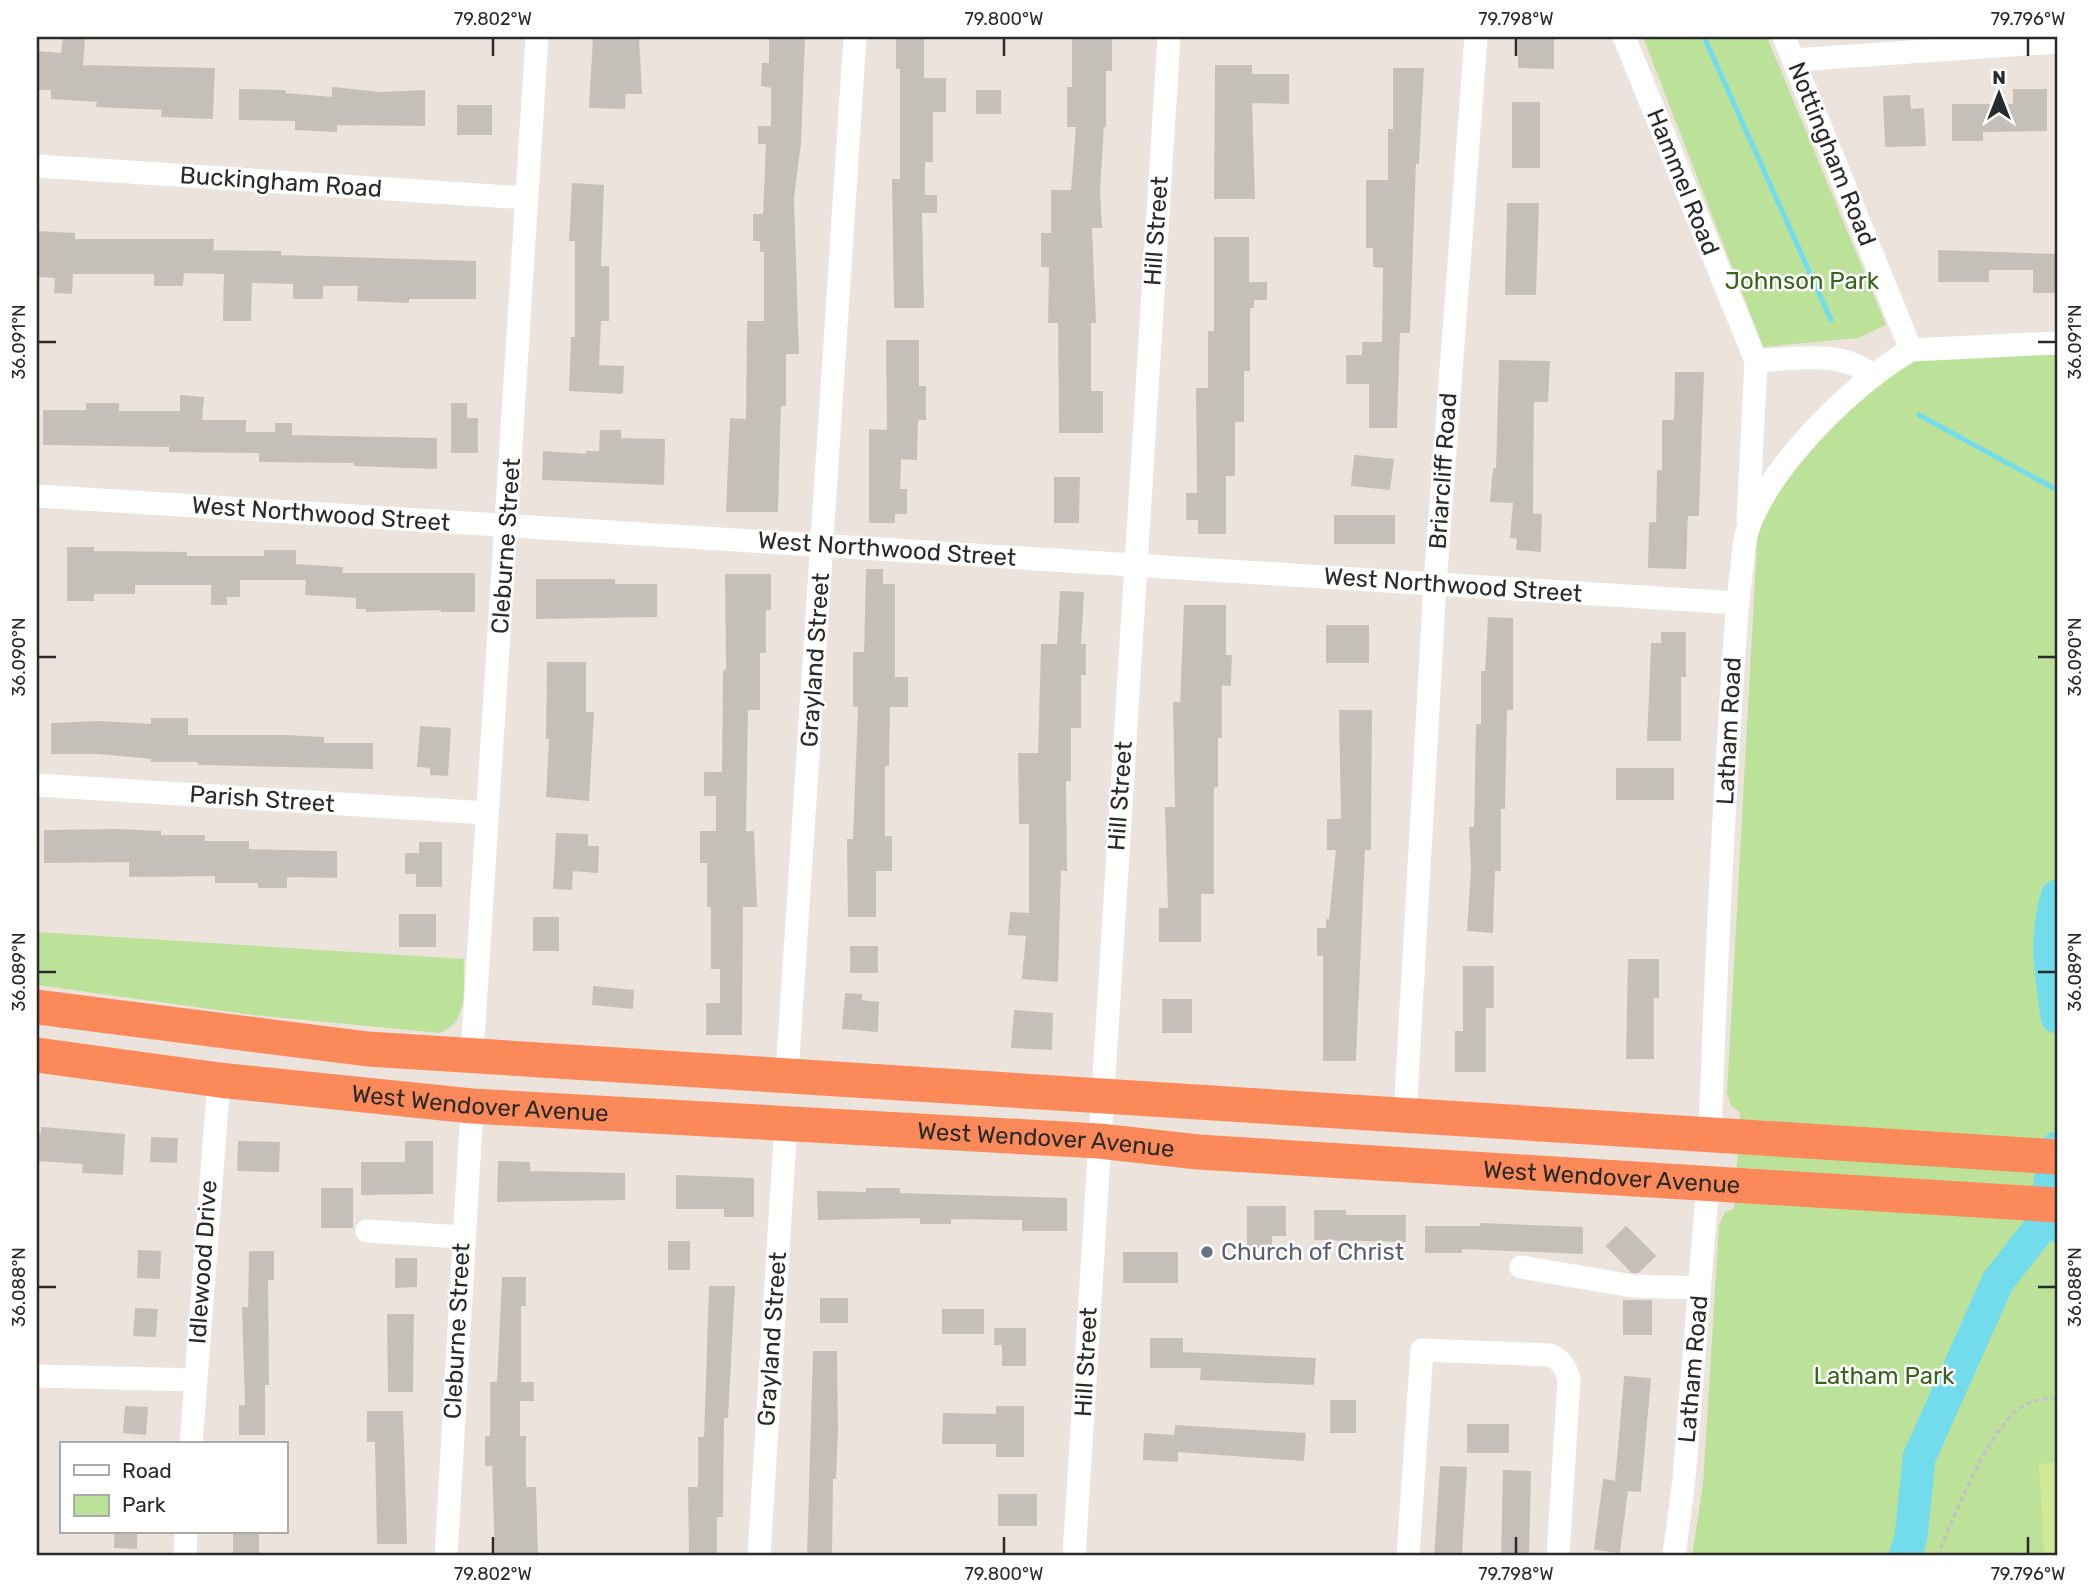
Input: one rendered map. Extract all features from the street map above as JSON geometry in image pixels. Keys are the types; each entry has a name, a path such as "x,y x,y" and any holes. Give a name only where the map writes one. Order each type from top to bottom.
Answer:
{"highway":[{"name":"West Wendover Avenue","path":"37,1007 278,1040 472,1055 2057,1157"},
{"name":"West Wendover Avenue","path":"37,1055 219,1080 472,1106 1098,1142 1198,1152 2057,1205"},
{"path":"666,1116 740,1100 767,1098 779,1093 787,1074"}],"street":[{"name":"Cleburne Street","path":"472,1055 508,525 537,37"},
{"name":"Grayland Street","path":"787,1074 855,37"},
{"name":"Hill Street","path":"1074,1556 1169,37"},
{"name":"Briarcliff Road","path":"1405,1116 1434,584 1476,37"},
{"name":"Hammel Road","path":"1625,37 1756,361 1747,534"},
{"name":"Nottingham Road","path":"1784,37 1910,350"},
{"path":"1794,60 2057,41"},
{"name":"Buckingham Road","path":"37,166 526,198"},
{"path":"1910,350 2057,342"},
{"name":"Latham Road","path":"1710,1134 1717,936 1737,603 1747,534 1773,483 1837,406 1910,350"},
{"path":"1756,361 1818,358 1843,360 1862,366 1873,376"},
{"name":"West Northwood Street","path":"37,496 1737,603"},
{"name":"Parish Street","path":"37,785 487,813"},
{"name":"Idlewood Drive","path":"191,1442 219,1080"},
{"name":"Cleburne Street","path":"446,1556 462,1237 472,1106"},
{"name":"Grayland Street","path":"759,1556 786,1123"},
{"name":"Latham Road","path":"1674,1556 1708,1182"},
{"path":"367,1231 462,1237"},
{"path":"1521,1267 1632,1286 1699,1288"},
{"path":"1408,1556 1422,1350 1550,1355 1558,1358 1566,1368 1569,1379 1558,1556"},
{"path":"37,1376 195,1380"},
{"path":"185,1556 186,1534"}],"path":[{"path":"1937,1556 1966,1488 2003,1423 2029,1402 2057,1398"}],"green space":[{"name":"Johnson Park","path":"1643,37 1767,37 1886,325 1858,338 1763,347"},
{"name":"Latham Park","path":"2057,343 2057,1556 1692,1556 1703,1484 1719,1226 1725,1212 1734,1209 1740,1112 1731,1106 1727,1093 1759,506 1890,362"},
{"path":"37,932 464,959 463,1002 456,1020 450,1028 440,1033 253,1015 37,985"},
{"path":"2057,1463 2057,1556 2044,1556 2039,1464"}],"building":[{"path":"64,37 84,37 82,66 214,69 212,118 162,116 163,109 97,106 98,101 52,98 52,89 37,89 37,52 62,54"},
{"path":"594,37 638,37 641,93 625,93 624,108 590,107"},
{"path":"770,37 804,37 800,143 793,199 798,353 785,353 785,405 780,405 777,511 727,511 731,419 747,420 748,322 765,322 765,251 761,251 761,240 754,240 754,215 764,215 767,143 759,143 759,127 772,127 772,87 762,85 763,64 770,64"},
{"path":"897,37 923,37 923,79 945,79 945,111 932,111 932,161 924,161 924,196 936,196 936,212 921,212 923,307 895,307 893,180 901,180 901,68 897,68"},
{"path":"1073,37 1111,37 1111,70 1105,70 1105,126 1099,191 1101,227 1091,227 1095,322 1090,322 1090,392 1102,392 1102,432 1060,432 1059,322 1049,322 1050,266 1042,266 1042,234 1052,234 1052,191 1072,191 1077,126 1068,126 1068,88 1073,88"},
{"path":"1519,37 1553,37 1553,68 1519,67"},
{"path":"1216,66 1251,66 1251,75 1288,75 1288,103 1251,102 1254,198 1215,198"},
{"path":"1394,69 1423,69 1418,163 1415,163 1409,332 1399,332 1396,427 1370,427 1370,383 1347,383 1347,356 1363,356 1363,343 1383,343 1384,267 1374,266 1374,247 1367,247 1367,181 1389,181 1389,130 1394,130"},
{"path":"333,88 381,93 424,91 424,125 336,124 336,131 296,129 296,120 240,119 240,90 285,91 285,94 333,98"},
{"path":"2014,90 2046,90 2046,130 1982,131 1982,140 1953,140 1953,105 2014,105"},
{"path":"977,91 1000,91 1000,113 977,113"},
{"path":"1909,96 1910,110 1923,109 1925,145 1886,146 1884,97"},
{"path":"1513,103 1539,103 1539,167 1513,167"},
{"path":"458,106 491,106 491,134 458,134"},
{"path":"573,184 603,186 600,267 608,267 608,320 600,320 598,366 623,367 622,393 570,390 572,338 576,338 576,240 570,240"},
{"path":"1508,204 1538,204 1535,294 1506,294"},
{"path":"37,232 74,234 74,240 213,240 212,251 280,252 280,256 475,262 475,298 408,298 408,302 358,300 359,285 322,285 322,298 294,298 294,283 251,282 250,320 224,320 225,273 183,272 182,285 155,285 155,273 72,273 71,293 55,292 56,277 37,276"},
{"path":"1215,238 1248,238 1248,283 1266,283 1266,299 1253,299 1253,307 1249,307 1249,370 1243,370 1243,421 1234,421 1234,475 1225,475 1225,533 1199,533 1199,519 1187,519 1187,494 1198,494 1197,389 1209,389 1209,332 1215,332"},
{"path":"1939,251 2057,255 2057,292 2034,292 2034,269 1988,269 1988,281 1939,281"},
{"path":"887,341 918,341 918,387 925,387 925,419 917,419 916,459 900,458 899,490 906,490 906,513 894,513 894,522 870,522 870,430 888,431"},
{"path":"1500,361 1549,362 1547,401 1533,401 1532,514 1541,515 1540,551 1517,549 1518,538 1511,537 1514,502 1491,501 1494,469 1497,469"},
{"path":"1676,373 1703,373 1698,515 1687,515 1685,568 1649,567 1650,523 1657,523 1658,471 1663,471 1663,421 1675,421"},
{"path":"181,396 203,398 201,421 245,421 245,433 276,433 276,424 291,424 291,436 436,439 436,468 355,465 355,462 260,461 260,452 170,451 170,446 44,444 44,411 87,411 87,404 118,404 118,412 181,412"},
{"path":"452,404 466,404 466,419 477,419 477,452 452,452"},
{"path":"601,431 620,431 620,439 664,440 663,484 543,479 544,452 587,455 587,452 600,452"},
{"path":"1355,456 1393,460 1389,489 1352,485"},
{"path":"1055,478 1079,478 1078,522 1055,522"},
{"path":"1335,516 1394,516 1394,543 1335,543"},
{"path":"68,548 93,548 93,552 186,553 186,557 265,557 265,551 295,551 295,565 342,568 341,574 474,574 474,611 367,611 367,608 357,608 357,597 306,594 307,579 239,579 239,596 226,596 226,604 212,604 212,584 134,584 134,593 93,593 93,600 68,600"},
{"path":"867,570 882,570 882,585 894,585 894,678 907,678 907,706 889,706 888,765 884,765 884,837 891,837 891,870 875,870 875,916 849,916 848,840 854,840 859,706 854,706 854,653 865,653"},
{"path":"726,575 770,575 770,609 765,609 765,652 759,652 759,709 747,709 745,832 753,832 756,906 742,906 741,1034 707,1034 707,1004 721,1004 721,968 712,968 712,906 708,906 708,862 701,862 701,832 717,832 717,795 705,795 705,773 723,773 724,671 727,671"},
{"path":"537,580 614,580 614,585 656,585 656,616 537,618"},
{"path":"1061,592 1083,593 1080,645 1085,645 1085,674 1080,674 1080,727 1070,727 1070,780 1065,780 1066,870 1060,869 1057,981 1023,978 1027,935 1009,934 1011,913 1030,914 1030,823 1020,823 1019,754 1039,754 1042,645 1058,645"},
{"path":"1185,606 1225,606 1225,656 1231,656 1230,685 1221,684 1221,737 1217,737 1217,786 1213,786 1213,893 1200,893 1200,941 1160,941 1160,909 1169,909 1166,808 1176,808 1174,703 1181,703"},
{"path":"1489,618 1512,619 1512,709 1506,709 1504,808 1500,808 1500,870 1494,870 1492,932 1468,930 1472,870 1470,828 1475,828 1477,725 1482,725 1482,672 1486,672"},
{"path":"1327,626 1368,626 1368,662 1327,662"},
{"path":"1662,633 1685,633 1685,676 1680,676 1680,740 1648,740 1652,644 1662,644"},
{"path":"548,663 585,663 585,713 593,713 588,800 547,796 550,738 547,738"},
{"path":"1340,711 1371,711 1370,849 1364,849 1355,1060 1324,1060 1324,955 1318,955 1318,929 1327,929 1327,920 1330,920 1337,849 1328,849 1328,820 1342,820"},
{"path":"152,719 187,719 187,736 285,736 323,738 323,744 372,744 372,768 199,764 199,761 152,761 152,758 98,753 52,753 52,724 100,722 152,725"},
{"path":"421,727 450,729 447,775 431,774 431,767 418,766"},
{"path":"1617,769 1673,769 1673,799 1617,799"},
{"path":"45,831 160,832 160,836 204,836 204,842 248,842 248,850 336,852 336,877 286,876 286,887 259,887 259,882 216,882 216,875 130,876 130,861 45,862"},
{"path":"557,834 587,835 587,847 598,847 597,872 572,870 571,889 554,888"},
{"path":"420,843 441,843 441,886 417,886 417,873 406,873 406,854 420,854"},
{"path":"400,915 435,915 435,946 400,946"},
{"path":"534,918 558,918 558,950 534,950"},
{"path":"851,947 877,947 877,972 851,972"},
{"path":"1629,960 1658,960 1658,997 1653,997 1653,1058 1627,1058"},
{"path":"1464,967 1493,967 1493,1007 1485,1007 1485,1071 1456,1071 1456,1032 1464,1032"},
{"path":"594,987 633,991 632,1008 593,1004"},
{"path":"846,994 861,995 861,1001 878,1003 877,1031 843,1028"},
{"path":"1163,1000 1191,1000 1191,1032 1163,1032"},
{"path":"1015,1011 1052,1014 1051,1049 1012,1047"},
{"path":"42,1128 124,1135 122,1174 83,1172 84,1163 37,1160 37,1134 42,1134"},
{"path":"152,1138 177,1139 176,1162 151,1161"},
{"path":"239,1142 279,1143 278,1171 238,1170"},
{"path":"406,1142 432,1142 432,1193 362,1194 362,1163 406,1163"},
{"path":"499,1162 529,1163 529,1172 624,1174 624,1199 498,1201"},
{"path":"677,1176 753,1179 753,1216 725,1216 725,1208 677,1208"},
{"path":"322,1189 352,1189 352,1227 322,1227"},
{"path":"867,1189 899,1189 899,1194 1066,1199 1066,1230 1023,1230 1023,1219 950,1218 950,1223 921,1223 921,1217 819,1219 818,1192 867,1193"},
{"path":"1248,1207 1285,1207 1285,1235 1271,1235 1271,1247 1248,1247"},
{"path":"1315,1211 1345,1211 1345,1216 1405,1216 1405,1241 1315,1239"},
{"path":"1481,1224 1582,1228 1582,1253 1461,1248 1461,1252 1426,1252 1426,1227 1481,1227"},
{"path":"1626,1227 1655,1256 1638,1272 1632,1272 1607,1246"},
{"path":"669,1242 689,1242 689,1269 669,1269"},
{"path":"139,1251 160,1252 159,1278 138,1277"},
{"path":"250,1252 273,1252 273,1279 267,1279 268,1384 264,1384 264,1434 240,1434 240,1406 246,1406 243,1308 249,1308"},
{"path":"1124,1253 1177,1253 1177,1282 1124,1282"},
{"path":"396,1259 416,1259 416,1286 396,1287"},
{"path":"503,1278 525,1278 525,1305 520,1305 520,1383 533,1383 533,1400 519,1400 519,1437 525,1437 525,1488 535,1488 537,1555 496,1555 493,1465 486,1465 486,1437 491,1437 491,1383 498,1383"},
{"path":"710,1287 734,1287 727,1417 723,1417 722,1516 716,1516 716,1556 690,1556 689,1488 699,1488 699,1438 705,1438"},
{"path":"821,1299 847,1299 847,1322 821,1322"},
{"path":"1624,1301 1651,1301 1651,1334 1624,1334"},
{"path":"136,1309 157,1310 155,1336 134,1335"},
{"path":"943,1310 983,1310 983,1333 943,1333"},
{"path":"388,1315 413,1315 412,1391 389,1391"},
{"path":"995,1329 1025,1329 1025,1365 1003,1365 1003,1344 995,1344"},
{"path":"1151,1339 1182,1339 1182,1353 1315,1359 1313,1384 1201,1379 1202,1367 1151,1367"},
{"path":"814,1352 836,1352 837,1432 835,1478 832,1478 831,1556 808,1556"},
{"path":"1625,1377 1650,1379 1640,1491 1627,1490 1619,1552 1595,1549 1604,1480 1616,1482"},
{"path":"1331,1401 1355,1401 1355,1432 1331,1432"},
{"path":"126,1407 147,1408 145,1434 124,1432"},
{"path":"997,1407 1023,1407 1023,1456 997,1456 997,1443 943,1443 944,1414 997,1415"},
{"path":"368,1412 402,1412 406,1543 378,1543 376,1441 368,1441"},
{"path":"1468,1425 1508,1425 1508,1452 1468,1452"},
{"path":"1176,1426 1305,1434 1303,1460 1177,1451 1177,1461 1144,1459 1145,1434 1175,1436"},
{"path":"1441,1467 1466,1468 1461,1556 1435,1556"},
{"path":"1504,1471 1530,1472 1528,1556 1502,1556"},
{"path":"999,1495 1036,1495 1036,1525 999,1525"},
{"path":"115,1534 136,1534 136,1548 115,1547"},
{"path":"234,1534 258,1534 258,1556 234,1556"}],"waterway":[{"path":"1704,37 1831,320"},
{"path":"1919,415 2057,490"},
{"path":"2057,896 2050,943 2057,1017"},
{"path":"1905,1556 1911,1537 1919,1458 1998,1281 2042,1225 2057,1148"},
{"path":"2042,1225 2057,1243"}],"place":[{"name":"Church of Christ","path":"1207,1252"}]}
